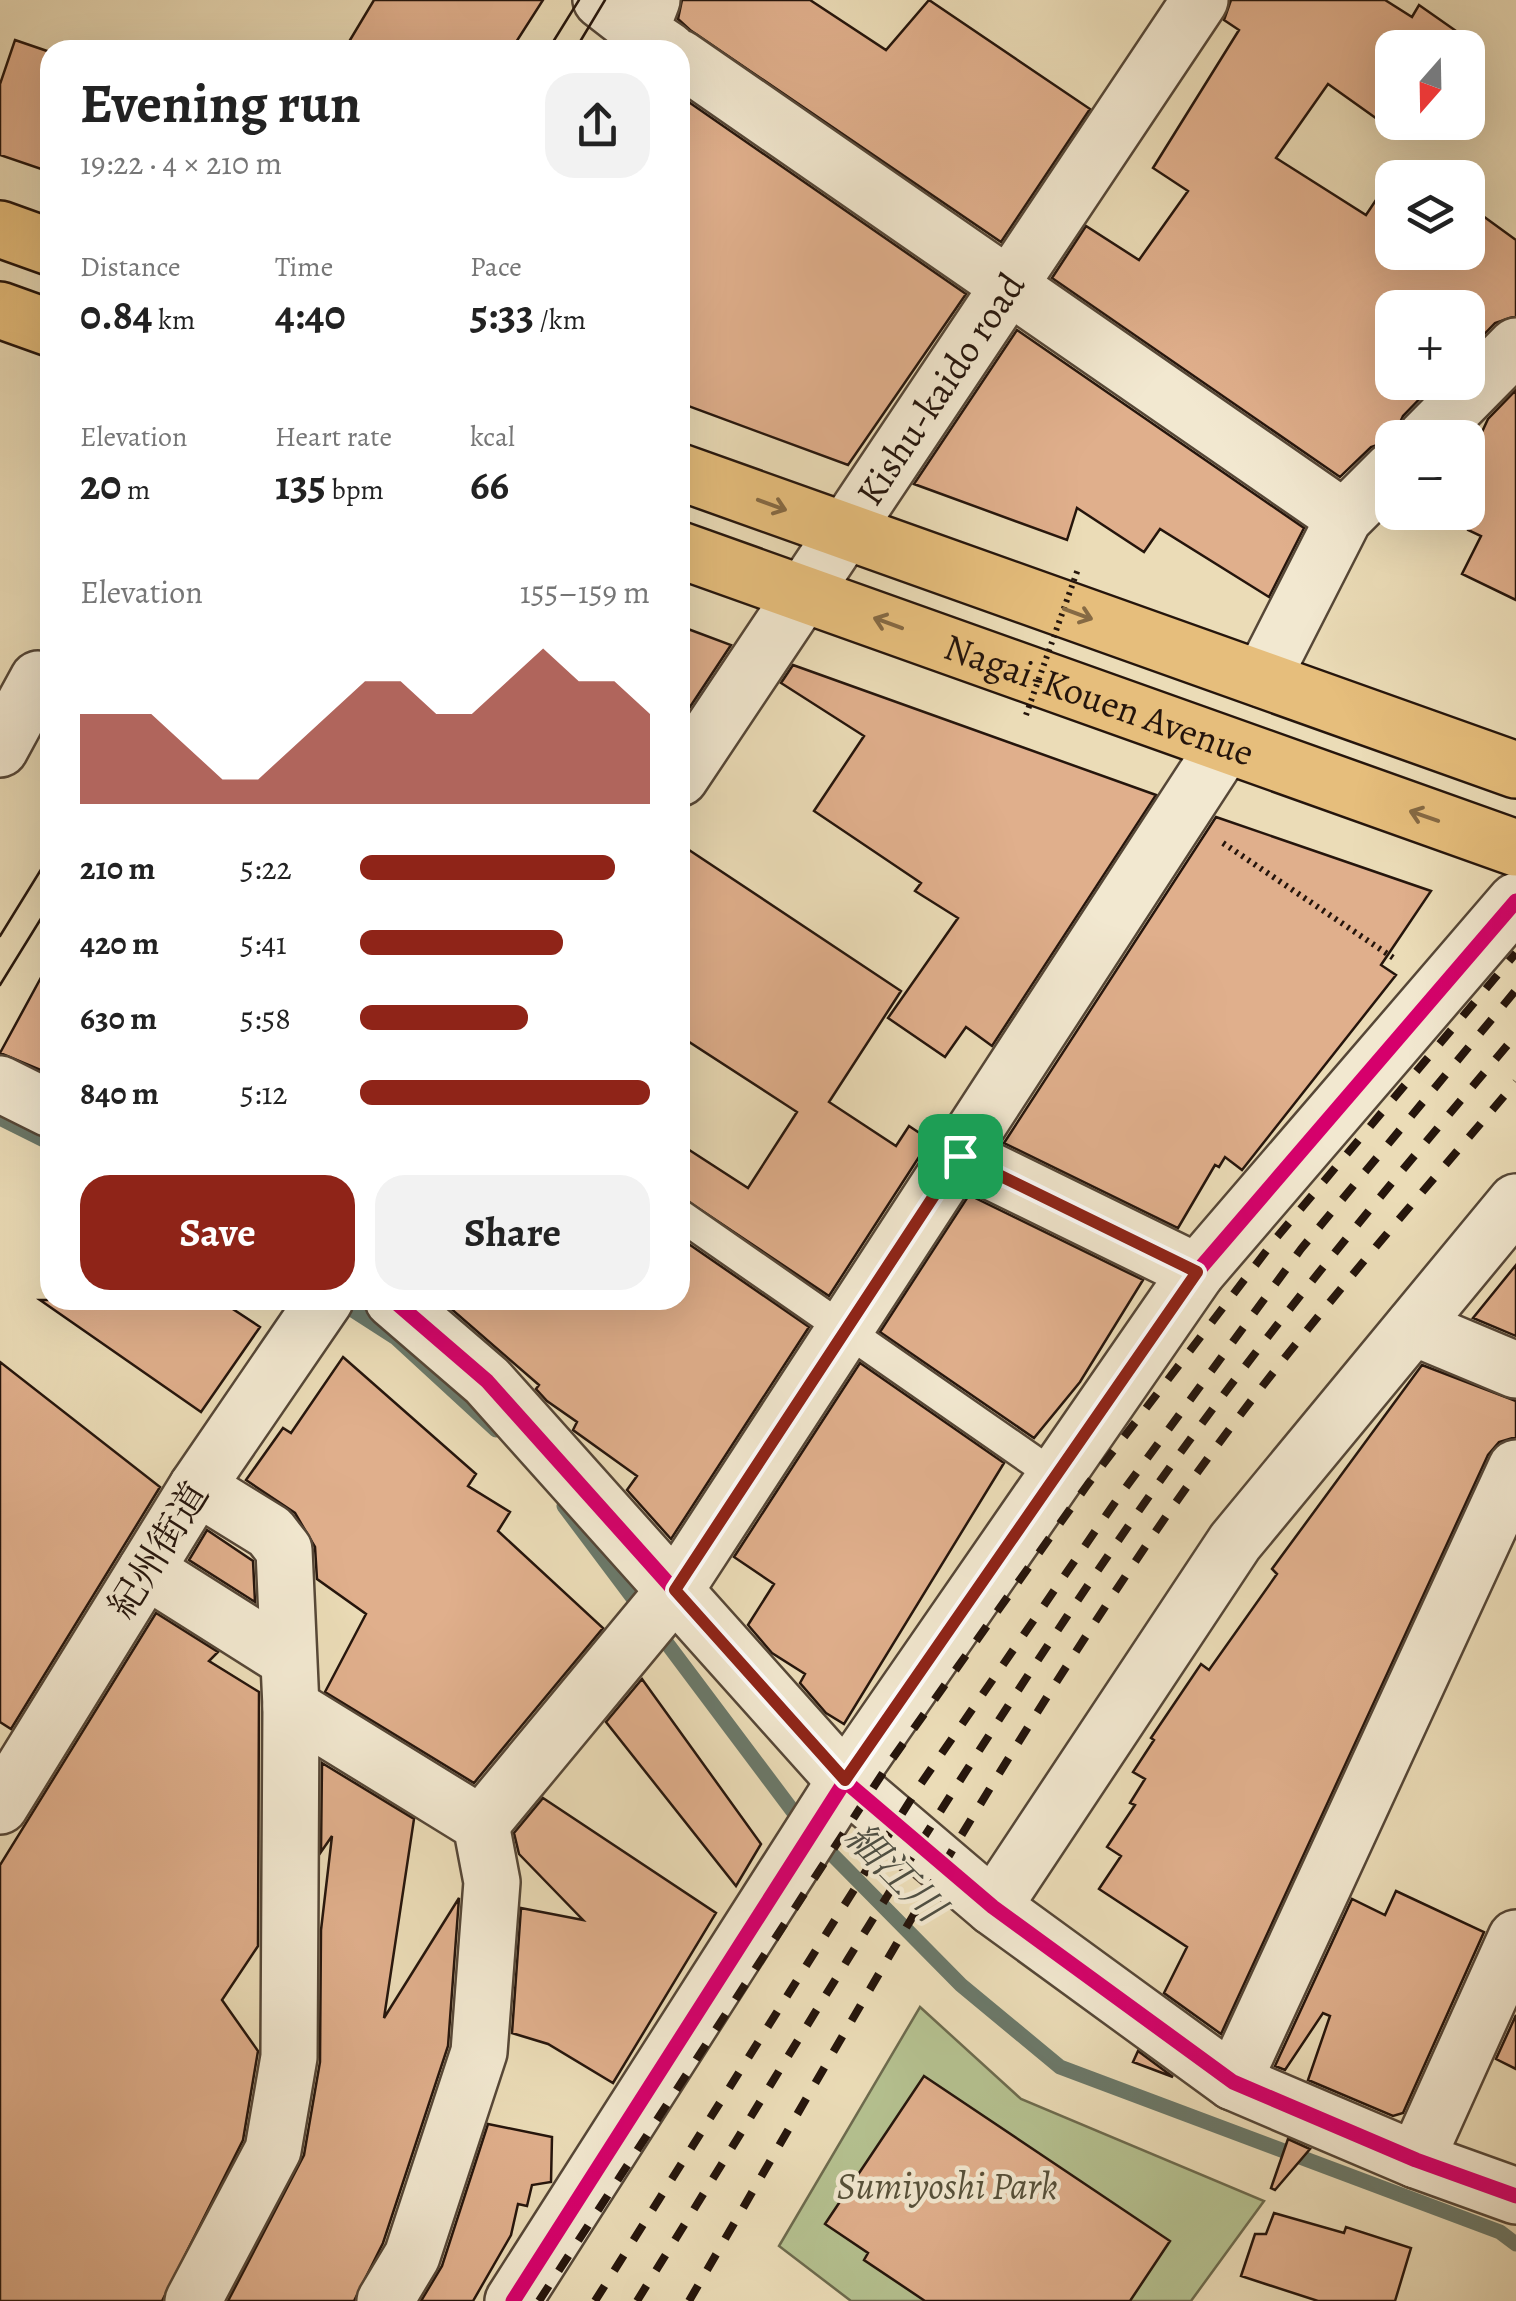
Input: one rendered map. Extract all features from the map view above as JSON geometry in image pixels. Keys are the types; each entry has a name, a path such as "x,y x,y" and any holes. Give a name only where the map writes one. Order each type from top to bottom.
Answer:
{"highway":[{"path":"0,229 40,243"},
{"path":"0,310 40,324"},
{"name":"Nagai-Kouen Avenue","path":"690,476 1516,770"},
{"name":"Nagai-Kouen Avenue","path":"690,553 1516,848"}],"street":[{"path":"601,0 661,36"},
{"name":"Kishu-kaido road","path":"690,763 1200,0"},
{"path":"690,57 1006,285 1344,518"},
{"path":"1442,420 1516,346"},
{"path":"1262,679 1344,518 1375,487"},
{"path":"0,750 38,679"},
{"path":"481,1824 674,1591 1224,747"},
{"path":"513,2301 838,1792 1197,1272 1516,901"},
{"path":"0,1084 40,1104"},
{"path":"960,1156 1197,1272"},
{"path":"993,1906 1235,1542 1516,1202"},
{"path":"405,1310 487,1380 674,1591 838,1792 1233,2082 1416,2160 1516,2196"},
{"name":"紀州街道","path":"0,1806 197,1487 315,1313"},
{"path":"1413,1326 1516,1370"},
{"path":"1233,2082 1516,1468"},
{"path":"194,2301 274,2150 289,2058 289,1683 284,1550 270,1532 197,1487"},
{"path":"146,1570 289,1683 481,1824 492,1882 478,2052 412,2256 385,2301"},
{"path":"1416,2160 1516,1938"}],"lane":[{"path":"690,1222 1056,1476"}],"path":[{"path":"1026,715 1078,569"},
{"path":"1181,815 1442,991"}],"green space":[{"name":"Sumiyoshi Park","path":"920,2007 1021,2099 1264,2201 1191,2301 851,2301 779,2246"}],"building":[{"path":"374,0 543,0 517,40 350,40"},
{"path":"682,0 810,0 886,50 929,0 1090,109 1001,242 690,30 678,19"},
{"path":"1231,0 1385,0 1412,17 1419,5 1455,30 1375,30 1375,117 1328,84 1276,158 1366,215 1375,202 1375,270 1485,270 1485,217 1516,240 1516,316 1495,323 1485,333 1485,290 1375,290 1375,400 1419,400 1401,420 1375,420 1375,446 1340,477 1052,278 1086,226 1139,260 1188,191 1153,168 1239,30 1224,20"},
{"path":"15,40 40,49 40,169 0,155 0,84"},
{"path":"690,103 966,294 848,465 690,407"},
{"path":"1017,330 1304,528 1269,597 1160,529 1144,552 1077,508 1067,540 914,484"},
{"path":"1516,390 1516,600 1462,574 1481,536 1468,530 1485,530 1488,419"},
{"path":"690,630 731,645 690,707"},
{"path":"793,665 1156,795 992,1046 966,1027 945,1057 888,1018 958,918 915,891 921,883 814,811 864,736 781,683"},
{"path":"1216,817 1431,891 1381,965 1396,975 1242,1170 1225,1157 1219,1167 1215,1165 1178,1228 1004,1143"},
{"path":"690,851 901,991 829,1102 896,1146 909,1126 930,1140 829,1296 690,1203 690,1150 748,1188 797,1112 690,1042"},
{"path":"40,979 40,1070 0,1053"},
{"path":"969,1195 1143,1280 1080,1382 1034,1438 880,1332"},
{"path":"690,1245 809,1327 671,1539 627,1490 637,1476 573,1430 577,1422 547,1401 536,1389 539,1385 453,1310 690,1310"},
{"path":"1516,1265 1516,1336 1473,1318"},
{"path":"54,1310 234,1310 260,1327 201,1412"},
{"path":"343,1357 476,1474 468,1486 510,1512 498,1531 603,1628 474,1783 325,1692 366,1614 317,1579 315,1547 295,1513 246,1480 283,1428 291,1433"},
{"path":"0,1362 160,1487 11,1729 0,1722"},
{"path":"860,1363 1004,1463 844,1724 826,1713 800,1683 805,1674 772,1653 748,1625 774,1584 734,1557"},
{"path":"1422,1365 1516,1401 1516,1437 1499,1442 1488,1455 1221,2034 1164,1993 1187,1947 1099,1889 1121,1856 1107,1847 1135,1805 1130,1803 1145,1779 1133,1772 1154,1740 1151,1738 1201,1664 1209,1670 1277,1574 1272,1569"},
{"path":"207,1530 253,1561 255,1602 189,1560"},
{"path":"156,1613 218,1652 209,1661 259,1692 258,1946 222,2000 258,2051 243,2140 162,2301 0,2301 0,1865"},
{"path":"642,1679 761,1844 736,1886 606,1722"},
{"path":"322,1763 414,1819 384,2018 459,1898 448,2046 383,2243 354,2301 228,2301 304,2155 320,2062 321,1930 332,1836 321,1852"},
{"path":"543,1798 716,1913 613,2083 548,2044 512,2033 521,1908 583,1920 519,1854 514,1833"},
{"path":"1396,1891 1484,1932 1403,2113 1393,2116 1308,2080 1330,2016 1323,2013 1285,2070 1275,2066 1352,1899 1385,1915"},
{"path":"1516,2015 1516,2069 1496,2059"},
{"path":"1138,2051 1173,2077 1133,2062"},
{"path":"924,2076 1170,2241 1130,2301 925,2301 864,2260 868,2253 825,2224"},
{"path":"488,2124 552,2137 551,2182 532,2185 527,2206 518,2204 511,2235 473,2301 421,2301 442,2266"},
{"path":"1288,2139 1310,2149 1275,2190 1271,2188"},
{"path":"1274,2213 1344,2233 1346,2227 1411,2248 1395,2301 1318,2301 1241,2276 1255,2234 1266,2234"}],"waterway":[{"name":"細江川","path":"0,1118 40,1138"},
{"name":"細江川","path":"353,1310 396,1338 496,1430"},
{"name":"細江川","path":"564,1506 804,1826 961,1985 1060,2067 1500,2232 1516,2244"}],"tram line":[{"path":"554,40 579,0"},
{"path":"581,40 605,0"},
{"path":"0,936 40,871"},
{"path":"0,985 40,920"}],"railway":[{"path":"539,2301 890,1762 1088,1484 1277,1237 1516,953"},
{"path":"595,2301 920,1785 1118,1498 1301,1249 1516,990"},
{"path":"637,2301 944,1806 1136,1515 1273,1330 1516,1035"},
{"path":"689,2301 974,1815 1156,1531 1285,1358 1516,1082"}],"cycle path":[{"path":"513,2301 845,1781 1197,1272 1516,901"},
{"path":"405,1310 487,1381 845,1781 993,1907 1233,2082 1416,2160 1516,2196"}],"route":[{"path":"960,1156 1197,1272 845,1780 675,1590 960,1156"}]}
